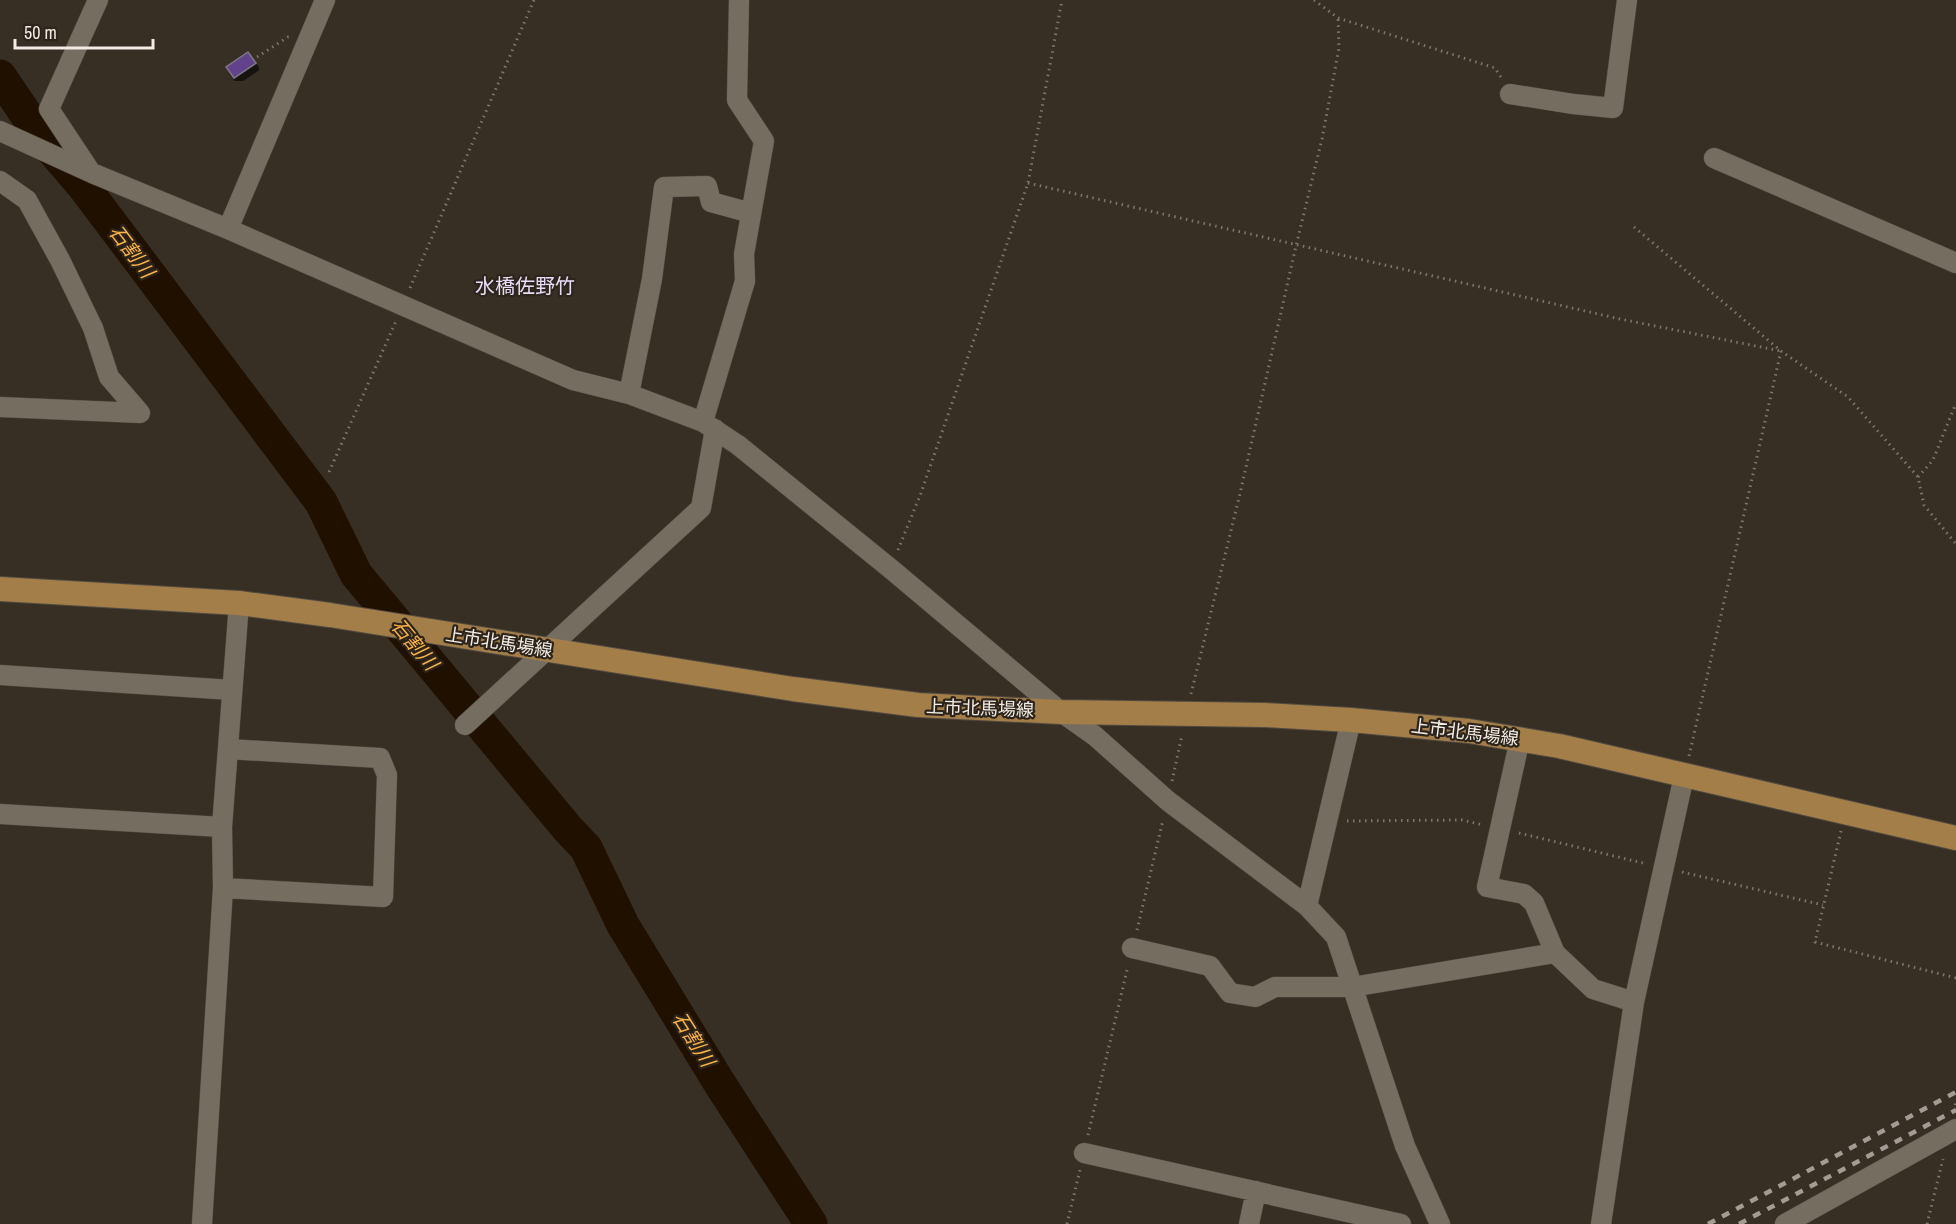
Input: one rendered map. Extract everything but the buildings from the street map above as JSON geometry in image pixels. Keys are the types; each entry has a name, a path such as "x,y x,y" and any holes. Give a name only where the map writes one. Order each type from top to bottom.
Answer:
{"main road":[{"name":"上市北馬場線","path":"0,589 239,603 330,615 793,689 918,705 1062,712 1265,715 1469,731 1559,746 1956,838"}],"street":[{"path":"83,169 49,109 98,0"},
{"path":"228,229 325,0"},
{"path":"465,725 701,508 709,426 745,281 744,254 764,141 737,100 739,0"},
{"path":"1510,94 1613,108 1627,0"},
{"path":"0,132 573,380 629,394 709,426 738,445 1062,712 1095,736 1168,801 1307,906 1336,937 1405,1146 1440,1224"},
{"path":"1714,158 1956,262"},
{"path":"0,181 27,200 60,260 93,328 109,377 140,413 0,407"},
{"path":"629,394 652,279 664,187 707,186 711,202 751,213"},
{"path":"202,1224 223,888 222,827 239,603"},
{"path":"0,675 232,690"},
{"path":"1307,906 1351,720"},
{"path":"1520,739 1487,887 1524,894 1534,903 1555,953 1593,989 1634,1002"},
{"path":"223,888 383,897 384,875 387,775 380,758 228,749"},
{"path":"1601,1224 1634,1002 1684,776"},
{"path":"0,814 222,827"},
{"path":"1132,948 1210,966 1230,993 1255,997 1275,987 1352,987 1555,953"},
{"path":"1785,1224 1952,1131"},
{"path":"1084,1153 1256,1191 1322,1215 1401,1224"},
{"path":"1249,1224 1256,1191"}],"path":[{"path":"329,472 534,0"},
{"path":"891,569 921,493 1028,183 1062,0"},
{"path":"1314,0 1338,18 1495,68 1510,94"},
{"path":"1067,1224 1322,139 1339,48 1338,18"},
{"path":"257,57 288,36 306,43"},
{"path":"1028,183 1620,319 1781,351"},
{"path":"1634,227 1781,351 1848,397 1918,477 1924,506 1956,544"},
{"path":"1684,776 1781,351"},
{"path":"1918,477 1933,459 1956,403"},
{"path":"1845,812 1815,942 1956,978"},
{"path":"1327,822 1462,820 1823,905"},
{"path":"1928,1224 1952,1131 1956,1101"}],"waterway":[{"name":"石割川","path":"0,76 42,138 84,187 321,502 356,574 586,848 623,925 720,1084 811,1224"}],"railway":[{"path":"1708,1224 1956,1092"},
{"path":"1739,1224 1956,1110"}],"district":[{"name":"水橋佐野竹","path":"525,285"}]}
